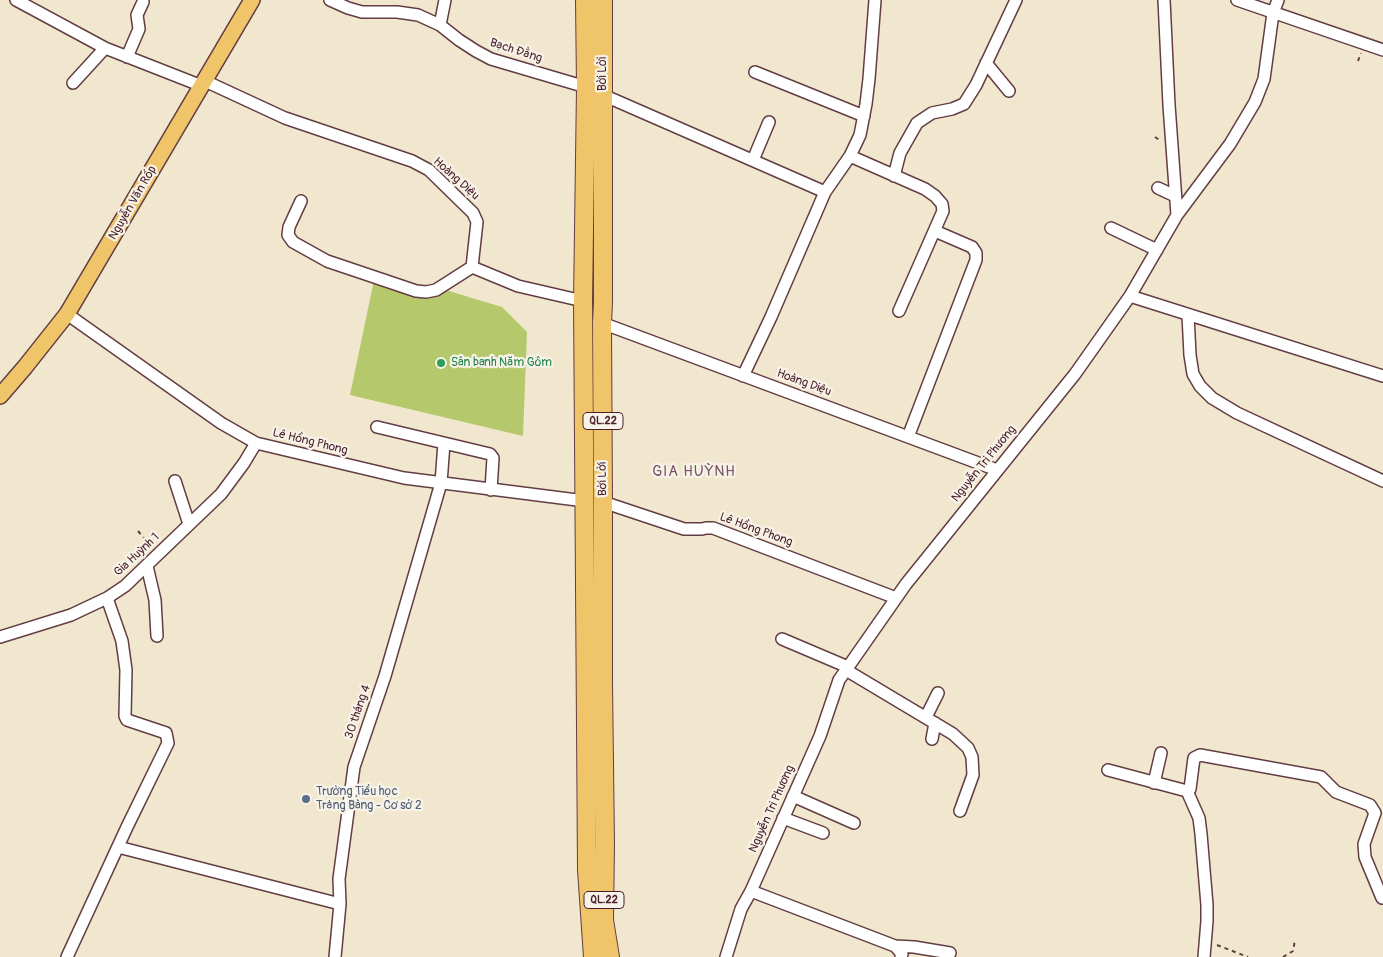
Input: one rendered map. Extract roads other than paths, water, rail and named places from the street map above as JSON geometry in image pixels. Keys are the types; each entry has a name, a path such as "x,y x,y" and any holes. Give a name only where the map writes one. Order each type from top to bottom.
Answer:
{"highway":[{"name":"Bời Lời","path":"585,0 586,87 583,301 587,870 593,957"},
{"name":"Bời Lời","path":"603,0 604,920 610,957"},
{"path":"584,501 603,502"}],"main road":[{"name":"Nguyễn Văn Rốp","path":"0,396 25,368 67,314 252,0"}],"street":[{"name":"Hoàng Diệu","path":"16,0 105,48 203,84 285,118 412,161 429,170 472,213 477,222 472,267"},
{"name":"Bạch Đằng","path":"330,0 362,12 397,12 418,15 440,25 459,40 491,59 586,87"},
{"path":"440,25 445,0"},
{"path":"743,376 771,317 825,192 850,156 860,134 869,79 875,0"},
{"path":"894,176 900,153 917,123 932,113 952,109 964,104 976,85 1016,0"},
{"path":"1164,0 1177,215"},
{"path":"1237,0 1383,50"},
{"name":"Nguyễn Tri Phương","path":"726,957 741,909 820,736 839,680 896,598 1075,374 1130,296 1177,215 1230,144 1255,102 1264,79 1273,13 1278,0"},
{"path":"127,57 139,29 137,14 144,2"},
{"path":"73,83 105,48"},
{"path":"986,63 1009,91"},
{"path":"755,72 864,116"},
{"path":"603,95 825,192"},
{"path":"753,160 769,122"},
{"path":"850,156 925,189 936,196 942,204 944,211 899,311"},
{"path":"1158,188 1175,196"},
{"path":"301,201 289,227 288,235 293,242 327,261 416,291 426,292 436,290 472,267 518,286 583,301"},
{"path":"1112,228 1157,250"},
{"path":"908,437 976,260 976,253 972,247 935,231"},
{"path":"1130,296 1383,376"},
{"name":"Lê Hồng Phong","path":"67,314 221,423 256,442 404,478 584,501"},
{"path":"1184,314 1193,374 1200,386 1212,398 1237,413 1383,481"},
{"name":"Hoàng Diệu","path":"602,323 997,470"},
{"path":"377,428 490,454 494,458 491,490"},
{"name":"Gia Huỳnh 1","path":"0,637 71,616 108,598 125,586 221,494 244,463 256,442"},
{"name":"30 tháng 4","path":"335,957 340,904 338,879 354,767 385,676 441,483 444,443"},
{"path":"175,481 190,524"},
{"name":"Lê Hồng Phong","path":"603,502 684,529 713,528 896,598"},
{"path":"147,566 154,600 157,636"},
{"path":"67,957 168,743 166,734 127,720 125,716 126,670 122,641 108,598"},
{"path":"782,639 847,668 953,734 968,748 972,757 973,775 960,811"},
{"path":"932,739 931,720 938,693"},
{"path":"1154,783 1161,753"},
{"path":"1187,791 1190,789 1194,758 1200,755 1321,777 1336,792 1370,805 1375,813 1364,844 1365,857 1382,898"},
{"path":"1108,770 1187,791"},
{"path":"1187,791 1202,834 1207,905 1204,957"},
{"path":"793,796 854,823"},
{"path":"783,818 823,833"},
{"path":"118,847 340,904"},
{"path":"750,891 896,946 950,953"},
{"path":"896,946 902,954 901,957"}],"place":[{"name":"Sân banh Năm Gôm","path":"441,363"},
{"name":"Trường Tiểu học Trảng Bàng - Cơ sở 2","path":"306,799"}],"district":[{"name":"GIA HUỲNH","path":"694,472"}]}
